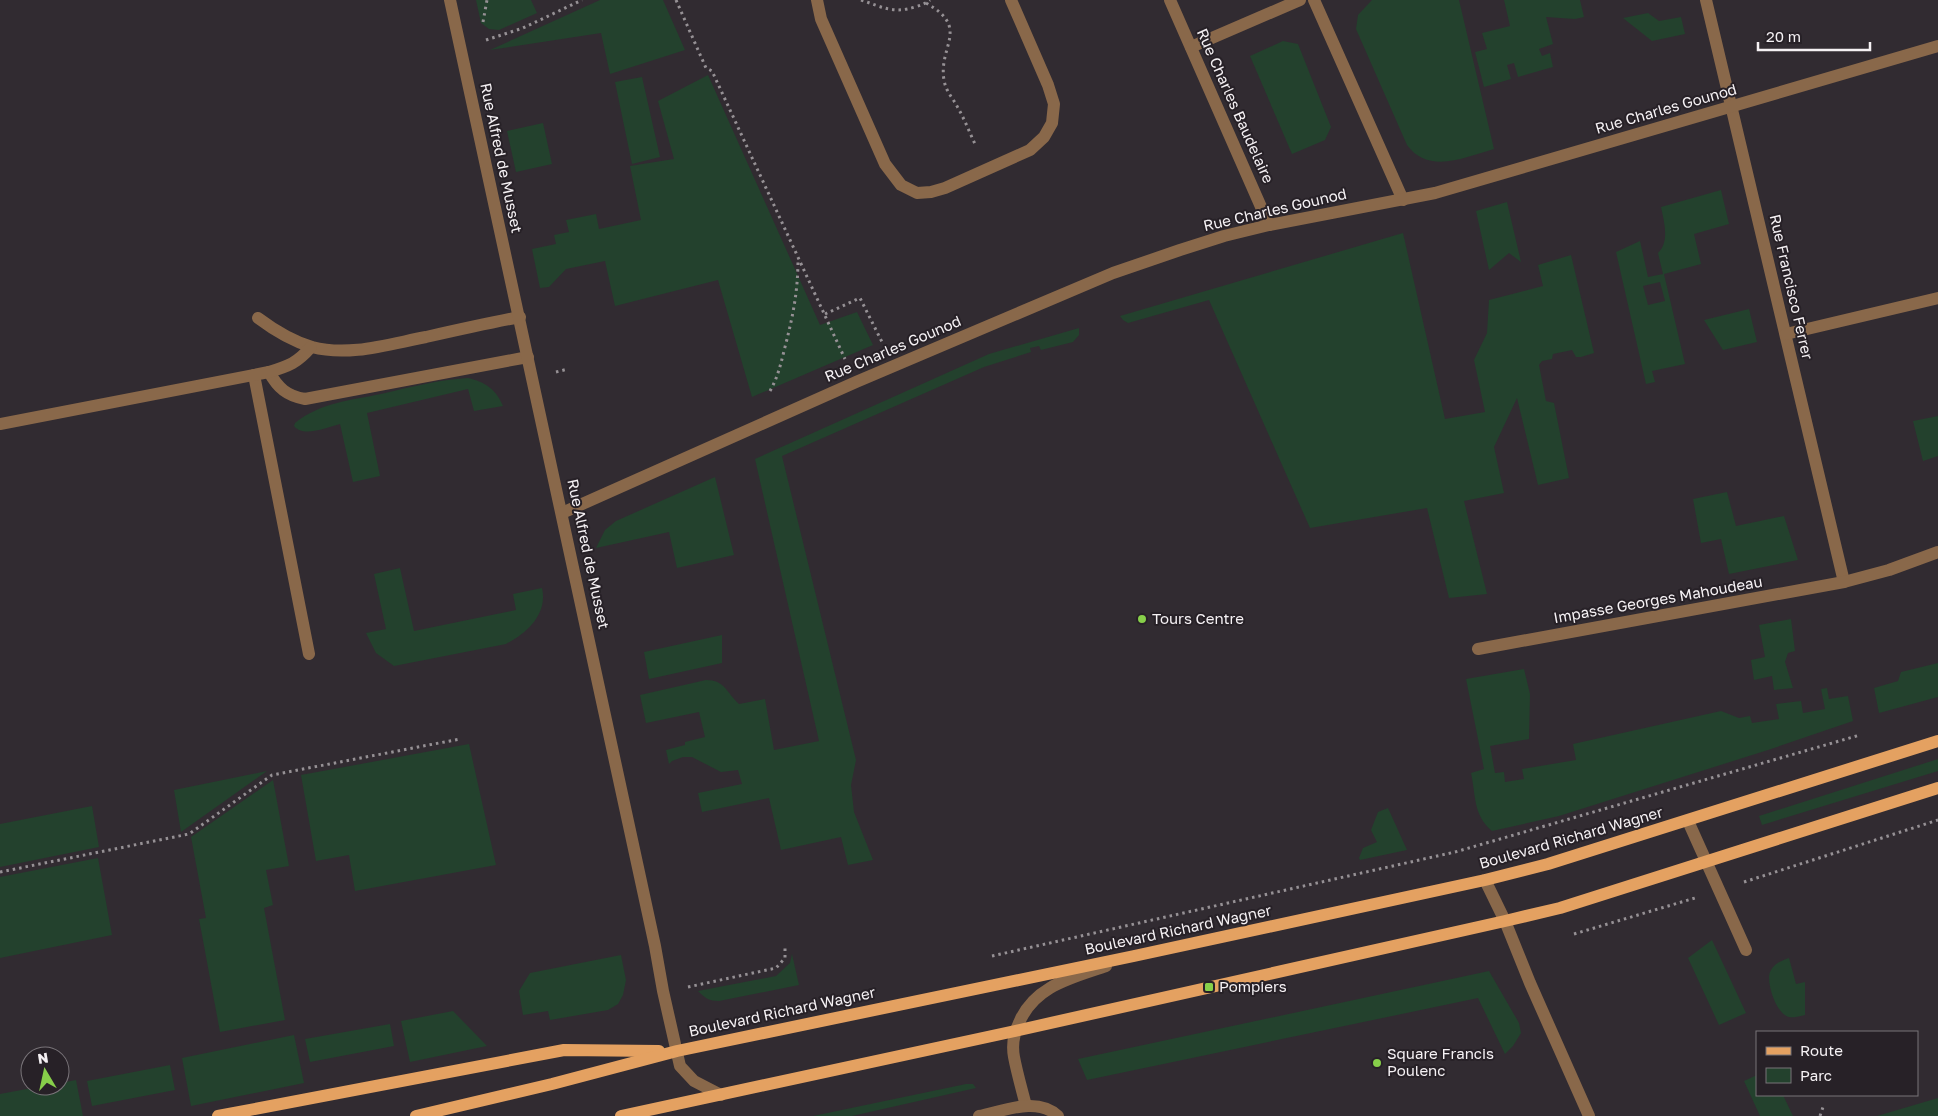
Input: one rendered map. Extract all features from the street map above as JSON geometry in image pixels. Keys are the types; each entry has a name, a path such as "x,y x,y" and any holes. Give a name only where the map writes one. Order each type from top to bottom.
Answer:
{"main road":[{"name":"Boulevard Richard Wagner","path":"416,1116 552,1084 677,1051 1134,956 1485,880 1548,864 1938,741"},
{"path":"627,1116 1560,908 1938,788"},
{"path":"218,1116 564,1050 677,1051"}],"street":[{"name":"Rue Alfred de Musset","path":"450,0 520,317 680,1066 686,1074 721,1095"},
{"path":"816,0 821,19 885,164 901,184 917,193 945,188 1030,150 1044,137 1052,123 1054,104 1048,85 1011,0"},
{"name":"Rue Charles Baudelaire","path":"1170,0 1269,225"},
{"path":"1191,46 1300,0"},
{"path":"1314,0 1403,200"},
{"name":"Rue Francisco Ferrer","path":"1706,0 1844,582"},
{"name":"Rue Charles Gounod","path":"562,513 856,382 1113,273 1224,236 1269,225 1435,193 1938,46"},
{"path":"1786,334 1938,298"},
{"path":"258,318 281,333 311,347 330,350 377,347 520,317"},
{"path":"0,424 269,372 300,360 311,347"},
{"path":"269,372 276,385 284,392 306,399 528,357"},
{"path":"254,375 309,654"},
{"name":"Impasse Georges Mahoudeau","path":"1478,649 1844,582 1889,570 1938,552"},
{"path":"1688,821 1746,950"},
{"path":"1485,880 1505,921 1530,983 1589,1116"},
{"path":"1026,1106 1014,1056 1015,1031 1023,1013 1032,1000 1061,982 1134,956"},
{"path":"979,1116 1026,1106 1043,1107 1058,1116"}],"path":[{"path":"480,42 522,28 582,0"},
{"path":"676,0 706,68 712,72 845,359"},
{"path":"861,0 892,11 902,11 930,0"},
{"path":"926,3 941,12 948,23 950,40 943,69 944,81 948,93 958,107 987,170"},
{"path":"768,394 777,378 794,311 798,289 798,257"},
{"path":"825,314 860,298 882,342"},
{"name":"Boulevard Richard Wagner","path":"989,957 1455,852 1863,735"},
{"path":"0,872 189,834 272,775 460,739"},
{"path":"680,988 776,968 785,958 785,945"},
{"path":"1820,1116 1823,1107"}],"green space":[{"path":"476,0 531,0 537,13 499,30 489,29 481,23"},
{"path":"600,0 663,0 685,50 610,74 601,33 490,50"},
{"path":"1372,0 1459,0 1494,149 1460,159 1437,162 1416,154 1407,145 1356,29 1358,15"},
{"path":"1504,0 1580,0 1584,17 1575,19 1546,17 1553,44 1539,49 1542,56 1550,53 1553,67 1518,77 1514,63 1507,65 1511,79 1484,87 1475,52 1487,49 1482,33 1510,26"},
{"path":"1648,13 1659,21 1681,17 1685,34 1652,41 1623,18"},
{"path":"1283,41 1298,44 1331,127 1325,140 1292,154 1250,56"},
{"path":"708,75 820,325 857,312 873,345 752,397 718,280 615,306 605,261 566,269 549,287 540,288 532,249 556,244 554,235 569,232 566,220 596,214 599,229 641,220 630,166 674,159 658,101"},
{"path":"642,77 660,157 632,164 615,82"},
{"path":"543,123 552,164 516,172 507,131"},
{"path":"1721,190 1729,224 1694,234 1701,264 1664,274 1685,364 1652,371 1655,382 1646,384 1616,252 1640,241 1648,277 1663,274 1658,253 1662,248 1665,237 1665,225 1661,207","holes":["1660,282 1665,301 1648,305 1643,286"]},
{"path":"1507,202 1521,262 1509,253 1489,270 1476,211"},
{"path":"1403,233 1445,419 1485,412 1474,360 1487,333 1489,300 1543,286 1538,265 1571,255 1594,353 1581,357 1576,357 1572,350 1553,354 1552,359 1542,361 1539,365 1546,401 1554,403 1569,478 1538,485 1517,398 1494,447 1504,493 1464,501 1487,594 1449,598 1427,508 1310,528 1209,300 1128,323 1120,316"},
{"path":"1749,309 1757,342 1723,350 1704,320"},
{"path":"1079,328 1079,335 1073,342 1041,350 1039,346 1030,348 1031,352 984,367 782,456 856,760 851,785 854,812 873,860 848,865 841,837 781,850 769,798 702,812 698,793 742,784 738,770 721,772 692,757 683,757 669,764 666,750 685,745 685,742 705,737 699,712 646,723 640,695 706,680 717,682 739,704 765,699 774,750 819,741 755,459 989,354"},
{"path":"468,378 489,387 497,395 503,406 474,411 468,389 367,413 380,476 353,482 340,424 309,431 303,431 294,426 304,416 336,403 424,384"},
{"path":"1938,416 1938,456 1923,461 1913,421"},
{"path":"715,477 734,555 677,568 669,532 596,548 605,530 616,521"},
{"path":"1727,492 1736,526 1784,516 1798,560 1729,574 1721,539 1701,543 1693,499"},
{"path":"400,568 414,631 516,610 513,594 542,588 542,606 534,622 514,640 506,644 394,666 376,653 366,633 386,629 374,574"},
{"path":"1791,619 1795,651 1788,653 1785,662 1793,688 1774,690 1772,676 1754,680 1751,660 1765,657 1759,625"},
{"path":"722,635 722,663 649,679 644,652"},
{"path":"1938,663 1938,697 1879,713 1874,688 1898,681 1901,672"},
{"path":"1524,669 1530,694 1529,739 1490,746 1495,773 1504,772 1505,782 1524,779 1522,769 1576,760 1573,744 1721,711 1739,718 1750,716 1752,723 1779,719 1776,704 1801,701 1803,713 1825,709 1821,689 1827,688 1829,699 1848,696 1853,721 1559,816 1492,831 1478,812 1475,797 1471,773 1484,769 1466,679"},
{"path":"469,744 496,865 355,891 349,855 316,861 301,775"},
{"path":"1938,759 1938,771 1762,825 1759,816"},
{"path":"267,771 181,832 174,790"},
{"path":"273,780 289,866 266,870 273,905 264,908 285,1020 220,1032 199,919 206,918 191,837"},
{"path":"92,806 99,847 0,867 0,824"},
{"path":"1388,808 1407,850 1360,860 1363,848 1377,842 1371,830 1378,812"},
{"path":"98,858 112,935 0,958 0,877"},
{"path":"1712,940 1746,1013 1719,1025 1688,958"},
{"path":"792,954 799,985 719,1001 707,999 698,991 776,976 790,963"},
{"path":"621,955 626,980 623,995 618,1004 608,1010 550,1020 548,1011 523,1015 519,991 530,973"},
{"path":"1789,958 1796,984 1805,982 1805,1015 1789,1017 1784,1015 1776,1004 1769,983 1770,972 1774,966"},
{"path":"1489,971 1519,1023 1521,1033 1513,1046 1505,1054 1478,998 1087,1080 1078,1059"},
{"path":"453,1011 487,1046 410,1062 401,1021"},
{"path":"390,1024 394,1046 310,1062 305,1039"},
{"path":"294,1035 304,1083 191,1106 182,1058"},
{"path":"170,1065 175,1090 92,1106 87,1081"},
{"path":"1756,1075 1756,1096 1783,1096 1793,1116 1760,1116 1744,1081"},
{"path":"76,1080 83,1116 0,1116 0,1094 20,1090 20,1096 70,1096 70,1081"},
{"path":"973,1084 976,1088 852,1116 813,1116"},
{"path":"1938,1098 1938,1116 1877,1116"}],"place":[{"name":"Tours Centre","path":"1142,619"},
{"name":"Pompiers","path":"1209,987"},
{"name":"Square Francis Poulenc","path":"1377,1063"}]}
